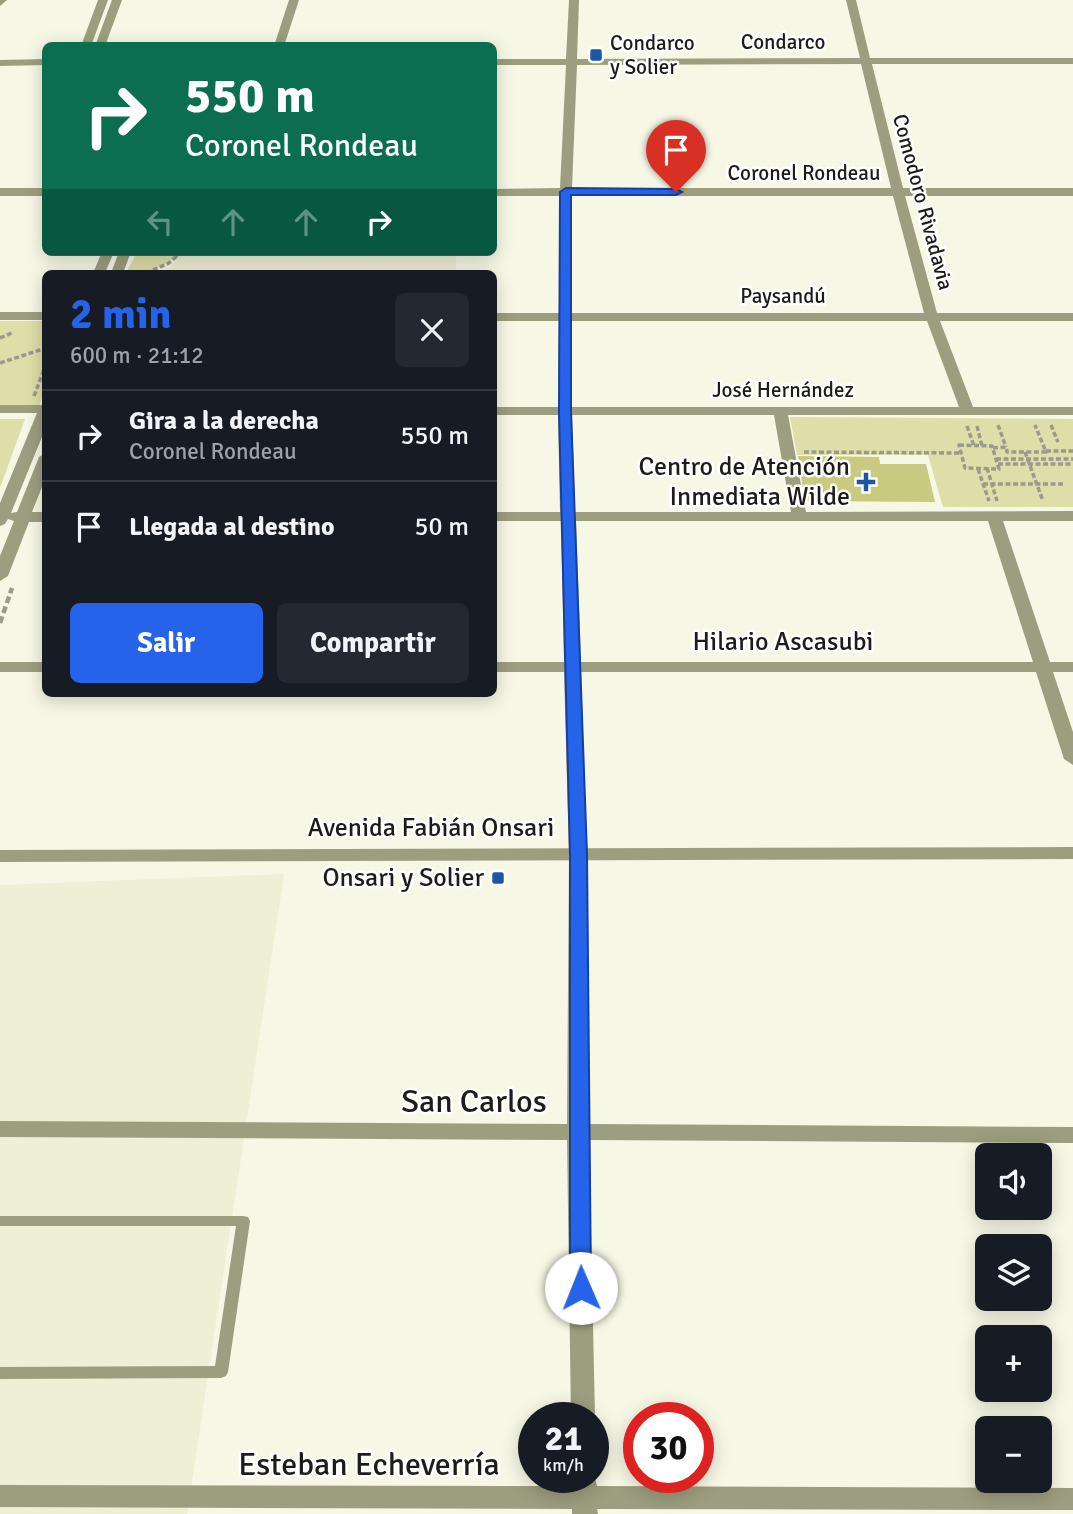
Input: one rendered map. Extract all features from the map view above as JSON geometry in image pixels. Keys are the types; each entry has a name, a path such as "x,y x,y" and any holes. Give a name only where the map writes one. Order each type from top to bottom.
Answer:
{"street":[{"path":"87,42 103,0"},
{"path":"101,42 117,0"},
{"path":"280,42 294,0"},
{"path":"574,0 566,192 565,411 579,855 578,1133 583,1402"},
{"name":"Comodoro Rivadavia","path":"851,0 898,193 932,317 967,410"},
{"name":"Condarco","path":"497,62 1073,61"},
{"path":"0,62 42,62"},
{"path":"0,192 42,192"},
{"name":"Coronel Rondeau","path":"497,192 1073,192"},
{"path":"0,316 42,316"},
{"name":"Paysandú","path":"497,317 1073,317"},
{"path":"0,409 42,409"},
{"name":"José Hernández","path":"497,411 1073,411"},
{"path":"779,412 799,516"},
{"path":"42,416 1,519 42,517"},
{"path":"0,576 42,467"},
{"path":"998,516 1073,759"},
{"path":"497,517 1073,516"},
{"path":"0,667 42,667"},
{"name":"Hilario Ascasubi","path":"497,667 1073,667"},
{"name":"Avenida Fabián Onsari","path":"0,856 1073,853"},
{"name":"San Carlos","path":"0,1129 1073,1135"},
{"name":"Esteban Echeverría","path":"0,1496 1073,1499"}],"lane":[{"path":"0,1221 243,1221 221,1372 0,1373"}],"path":[{"path":"154,270 169,264 177,256"},
{"path":"0,363 42,349"},
{"path":"1002,425 998,425 1007,452 1073,451"},
{"path":"1025,425 1036,425 1046,451"},
{"path":"993,447 999,469 965,468 959,445 1006,447"},
{"path":"788,452 961,453"},
{"path":"1025,452 1048,516"},
{"path":"1029,461 1059,459 1072,463"},
{"path":"997,461 1072,463"},
{"path":"978,468 998,516"},
{"path":"986,468 998,516"},
{"path":"983,484 1063,484"}],"shaded area":[{"path":"180,256 456,256 456,270 168,270"},
{"path":"284,874 187,1514 0,1514 0,885"}],"green space":[{"path":"135,256 176,256 156,268 128,270"},
{"path":"0,321 42,321 42,398 39,406 0,405"},
{"path":"790,417 1073,419 1073,507 943,507 928,455 797,455"},
{"path":"0,419 25,419 0,488"}],"building":[{"name":"Centro de Atención Inmediata Wilde","path":"798,456 879,457 880,464 926,464 935,502 805,501"}],"place":[{"name":"Condarco y Solier","path":"596,55"},
{"name":"Centro de Atención Inmediata Wilde","path":"866,482"},
{"name":"Onsari y Solier","path":"498,878"}],"route":[{"path":"581,1288 578,1133 579,855 565,411 566,192 676,192"}]}
